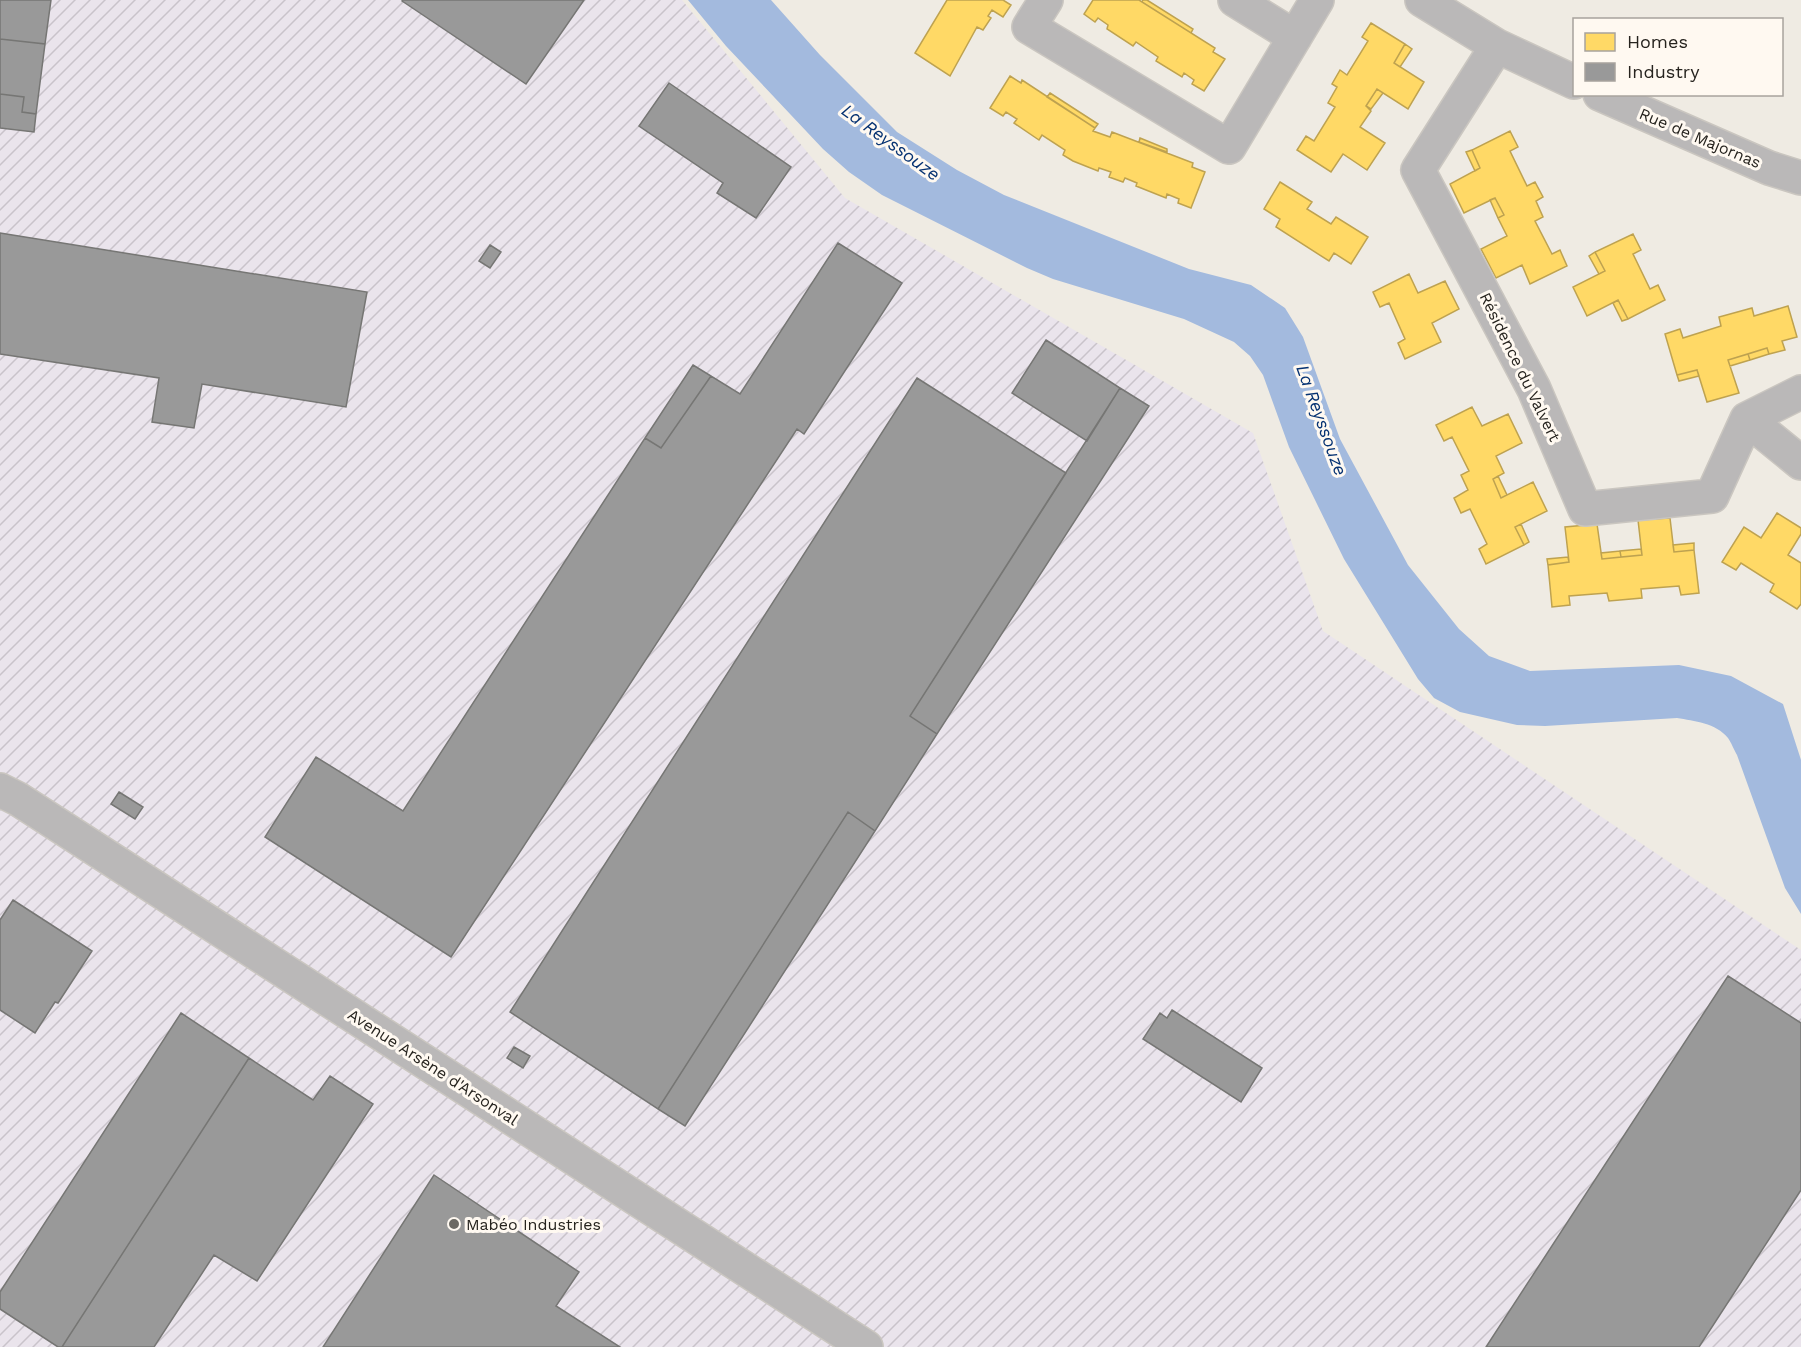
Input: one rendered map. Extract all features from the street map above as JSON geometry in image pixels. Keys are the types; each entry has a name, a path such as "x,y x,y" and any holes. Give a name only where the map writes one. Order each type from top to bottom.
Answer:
{"street":[{"path":"1046,0 1029,27 1229,147 1317,0"},
{"path":"1235,0 1295,37"},
{"path":"1422,0 1497,46 1573,81"},
{"name":"Résidence du Valvert","path":"1497,46 1418,170 1534,389 1586,509 1712,496 1747,419"},
{"name":"Rue de Majornas","path":"1605,96 1769,168 1801,178"},
{"path":"1801,392 1747,419 1801,463"},
{"name":"Avenue Arsène d'Arsonval","path":"0,790 38,811 866,1347"}],"shaded area":[{"path":"0,0 682,0 845,198 1253,433 1323,631 1801,950 1801,1347 0,1347"}],"water":[{"name":"La Reyssouze","path":"688,0 771,0 820,55 897,132 957,170 1004,195 1189,269 1251,285 1285,308 1303,337 1340,439 1408,565 1459,629 1489,656 1530,671 1679,665 1731,676 1783,704 1801,760 1801,914 1785,888 1737,755 1723,733 1704,724 1677,718 1545,726 1517,725 1460,712 1434,698 1418,679 1344,559 1289,447 1263,375 1250,356 1234,342 1184,319 1053,279 1027,268 882,195 849,172 823,149 726,46"}],"building: Homes":[{"path":"947,0 1003,0 1011,5 1003,17 992,10 988,16 991,18 983,30 977,27 950,76 915,53"},
{"path":"1093,0 1139,0 1215,48 1213,52 1225,59 1204,91 1192,84 1194,80 1184,73 1182,77 1156,61 1158,57 1136,42 1133,46 1107,29 1108,25 1098,18 1095,22 1084,14"},
{"path":"1147,0 1193,29 1191,33 1142,2"},
{"path":"1371,23 1405,44 1394,63 1424,82 1408,109 1377,89 1366,106 1371,111 1360,127 1385,143 1367,170 1343,154 1331,172 1297,150 1306,136 1314,141 1335,107 1328,103 1337,87 1332,84 1340,70 1347,75 1368,41 1362,37"},
{"path":"1405,44 1412,49 1400,67 1394,63"},
{"path":"1010,76 1021,83 1022,80 1095,128 1093,131 1110,137 1112,132 1193,163 1192,167 1205,172 1191,208 1178,203 1179,199 1167,194 1166,198 1136,186 1137,183 1125,178 1123,182 1109,177 1111,172 1099,168 1098,171 1073,161 1063,155 1065,150 1042,135 1039,140 1014,123 1017,119 1006,112 1003,116 990,108"},
{"path":"1377,89 1383,93 1371,109 1366,106"},
{"path":"1050,93 1098,124 1095,128 1047,97"},
{"path":"1510,131 1518,147 1510,151 1527,186 1535,182 1543,197 1536,201 1543,217 1535,221 1552,254 1560,250 1567,266 1530,284 1522,265 1496,278 1481,249 1507,236 1498,218 1504,215 1495,198 1464,213 1450,184 1480,168 1472,150"},
{"path":"1140,138 1167,149 1167,152 1139,142"},
{"path":"1472,150 1480,168 1475,171 1466,152"},
{"path":"1280,182 1312,202 1307,209 1331,224 1336,217 1368,237 1351,264 1334,253 1329,261 1276,227 1280,219 1264,209"},
{"path":"1495,198 1504,215 1498,218 1490,200"},
{"path":"1633,234 1641,250 1633,254 1650,289 1658,285 1665,300 1628,319 1618,300 1587,316 1573,287 1605,271 1595,252"},
{"path":"1595,252 1605,271 1599,274 1589,256"},
{"path":"1409,274 1418,293 1445,281 1459,309 1432,323 1441,342 1405,359 1398,343 1405,339 1389,303 1380,307 1373,292"},
{"path":"1618,300 1628,319 1622,321 1613,303"},
{"path":"1788,306 1797,337 1782,341 1785,350 1769,354 1767,348 1728,360 1739,393 1707,402 1697,370 1677,375 1665,334 1680,329 1683,338 1721,326 1719,317 1752,308 1754,316"},
{"path":"1767,348 1769,354 1750,360 1748,354"},
{"path":"1748,354 1750,360 1730,366 1728,360"},
{"path":"1697,370 1699,376 1679,381 1677,375"},
{"path":"1472,407 1482,426 1508,414 1522,443 1496,456 1504,473 1493,479 1501,498 1533,482 1547,511 1515,527 1524,545 1486,564 1479,549 1487,544 1470,509 1461,513 1454,498 1468,490 1461,475 1469,471 1452,437 1444,441 1436,425"},
{"path":"1498,476 1507,495 1501,498 1493,479"},
{"path":"1777,513 1801,528 1801,534 1788,555 1801,563 1801,604 1797,609 1770,592 1774,584 1741,563 1736,570 1722,562 1744,527 1761,538"},
{"path":"1670,518 1674,552 1694,550 1699,593 1681,595 1679,586 1641,589 1642,598 1609,601 1607,593 1569,596 1570,605 1552,607 1548,565 1569,562 1565,527 1597,524 1602,559 1642,555 1638,520"},
{"path":"1521,524 1529,542 1524,545 1515,527"},
{"path":"1694,543 1694,550 1674,552 1673,545"},
{"path":"1641,549 1642,555 1621,557 1620,551"},
{"path":"1620,551 1621,557 1602,559 1601,553"},
{"path":"1568,557 1569,562 1548,565 1547,559"}],"building: Industry":[{"path":"0,0 51,0 45,44 0,39"},
{"path":"403,0 584,0 526,84"},
{"path":"0,39 45,44 36,114 22,112 24,97 0,94"},
{"path":"669,83 791,167 756,218 717,193 723,183 639,126"},
{"path":"0,94 24,97 22,112 36,114 34,132 0,128"},
{"path":"0,233 367,292 346,407 202,384 194,428 152,422 159,378 0,354"},
{"path":"838,243 902,283 804,434 797,429 451,957 265,837 316,757 403,811 645,438 661,448 711,376 740,394"},
{"path":"490,245 501,252 490,268 479,261"},
{"path":"1046,340 1120,388 1087,441 1012,393"},
{"path":"693,365 711,376 661,448 645,438"},
{"path":"917,378 1066,473 910,716 937,734 875,831 848,812 658,1109 510,1012"},
{"path":"1120,388 1149,406 937,734 910,716"},
{"path":"119,792 143,807 135,819 111,804"},
{"path":"848,812 875,831 685,1126 658,1109"},
{"path":"13,900 92,951 35,1033 0,1010 0,920"},
{"path":"1728,976 1801,1023 1801,1190 1699,1347 1486,1347"},
{"path":"1172,1010 1262,1068 1241,1102 1143,1039 1160,1013 1167,1018"},
{"path":"181,1013 249,1058 62,1347 58,1347 0,1309 0,1292"},
{"path":"514,1047 530,1056 523,1068 507,1058"},
{"path":"249,1058 313,1100 330,1076 373,1104 257,1281 214,1255 154,1347 62,1347"},
{"name":"Mabéo Industries","path":"434,1175 579,1272 556,1306 620,1347 323,1347"}],"place":[{"name":"Mabéo Industries","path":"454,1224"}]}
